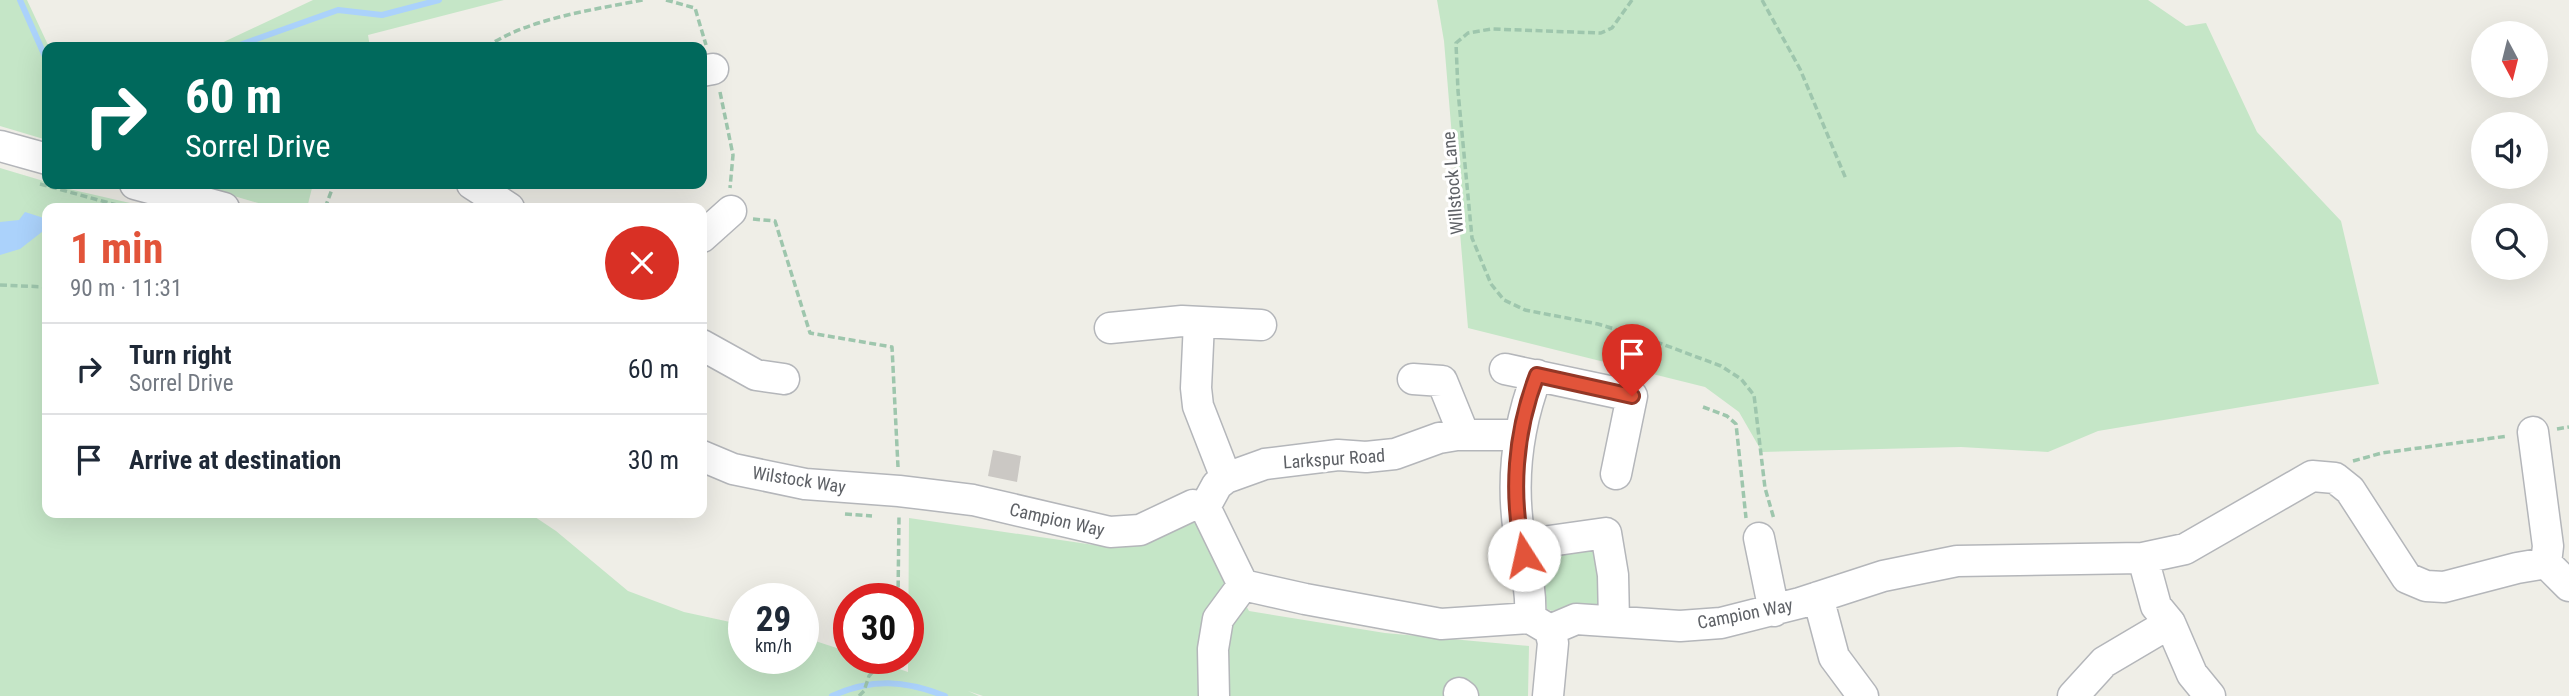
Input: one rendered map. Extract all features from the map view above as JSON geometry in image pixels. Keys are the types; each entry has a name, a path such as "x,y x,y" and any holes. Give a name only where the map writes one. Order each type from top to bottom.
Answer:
{"street":[{"path":"0,146 41,171"},
{"path":"154,189 205,203"},
{"path":"480,189 501,203"},
{"path":"707,233 731,211"},
{"path":"1110,328 1199,322 1261,325"},
{"path":"1199,322 1196,388 1198,406 1226,478 1217,485 1205,507 1243,585 1218,619 1213,649 1214,696"},
{"path":"707,348 757,375 784,379"},
{"path":"1505,369 1632,396 1616,474"},
{"path":"1537,375 1520,435 1516,484 1531,600 1540,624 1553,643 1548,696"},
{"path":"1413,379 1443,381 1464,435"},
{"path":"2533,432 2548,546 2546,563"},
{"name":"Larkspur Road","path":"1226,478 1265,464 1293,460 1338,455 1366,457 1395,454 1439,438 1520,435"},
{"name":"Wilstock Way","path":"707,458 733,469 805,484 899,491"},
{"name":"Campion Way","path":"1243,585 1316,602 1441,624 1540,624 1576,619 1699,626 1774,611 1883,576 1957,561 2143,558 2185,549 2312,477 2335,478"},
{"path":"2335,478 2350,491 2407,578 2426,586 2444,587 2546,563"},
{"name":"Campion Way","path":"899,491 973,500 1110,533 1140,530 1193,505 1205,507"},
{"path":"1761,532 1767,586 1774,611"},
{"path":"1522,545 1606,533 1613,575 1614,621"},
{"path":"2143,558 2156,606 2170,623 2192,674 2210,696"},
{"path":"2546,563 2569,586"},
{"path":"1818,597 1834,657 1863,696"},
{"path":"2073,696 2104,662 2170,623"}],"path":[{"path":"493,42 567,15 642,0"},
{"path":"666,0 695,8 702,42"},
{"name":"Willstock Lane","path":"1632,0 1612,29 1601,33 1491,29 1468,33 1456,43 1472,238 1491,284 1504,300 1525,310 1598,324 1654,341 1721,366 1741,379 1754,395 1765,488 1761,532"},
{"path":"1762,0 1800,69 1846,179"},
{"path":"708,70 725,109 733,155 731,211 754,219 775,221 810,333 892,347 899,491 898,583"},
{"path":"84,189 117,203"},
{"path":"0,285 42,287"},
{"path":"1703,407 1727,416 1736,424 1761,532"},
{"path":"2335,478 2345,463 2382,453 2569,427"},
{"path":"859,696 871,674"}],"green space":[{"path":"0,0 27,0 47,42 42,42 42,139 0,126"},
{"path":"313,0 504,0 368,35 369,42 224,42"},
{"path":"1437,0 2148,0 2186,26 2206,23 2257,132 2341,221 2379,384 2098,431 2048,452 1961,447 1762,452 1739,412 1705,387 1468,328 1444,41"},
{"path":"0,168 42,181 42,189 69,189 130,203 42,203 42,518 536,518 628,591 684,612 728,622 728,674 819,674 819,642 833,647 833,674 924,674 924,583 909,583 909,518 1108,547 1132,547 1197,515 1249,611 1385,633 1529,646 1528,696 983,696 968,691 979,696 0,696"},
{"path":"210,189 312,189 308,203 258,203"},
{"path":"1600,544 1606,606 1577,604 1552,611 1547,609 1540,550"}],"water":[{"path":"25,212 42,217 42,232 20,249 0,255 0,222 19,220"}],"building":[{"path":"993,450 1021,456 1017,482 988,476"}],"waterway":[{"path":"20,0 42,50"},
{"path":"248,42 338,10 382,15 439,0"},
{"path":"832,696 861,686 888,683 916,687 945,696"}],"route":[{"path":"1524,555 1517,510 1517,468 1520,435 1537,375 1632,396"}]}
